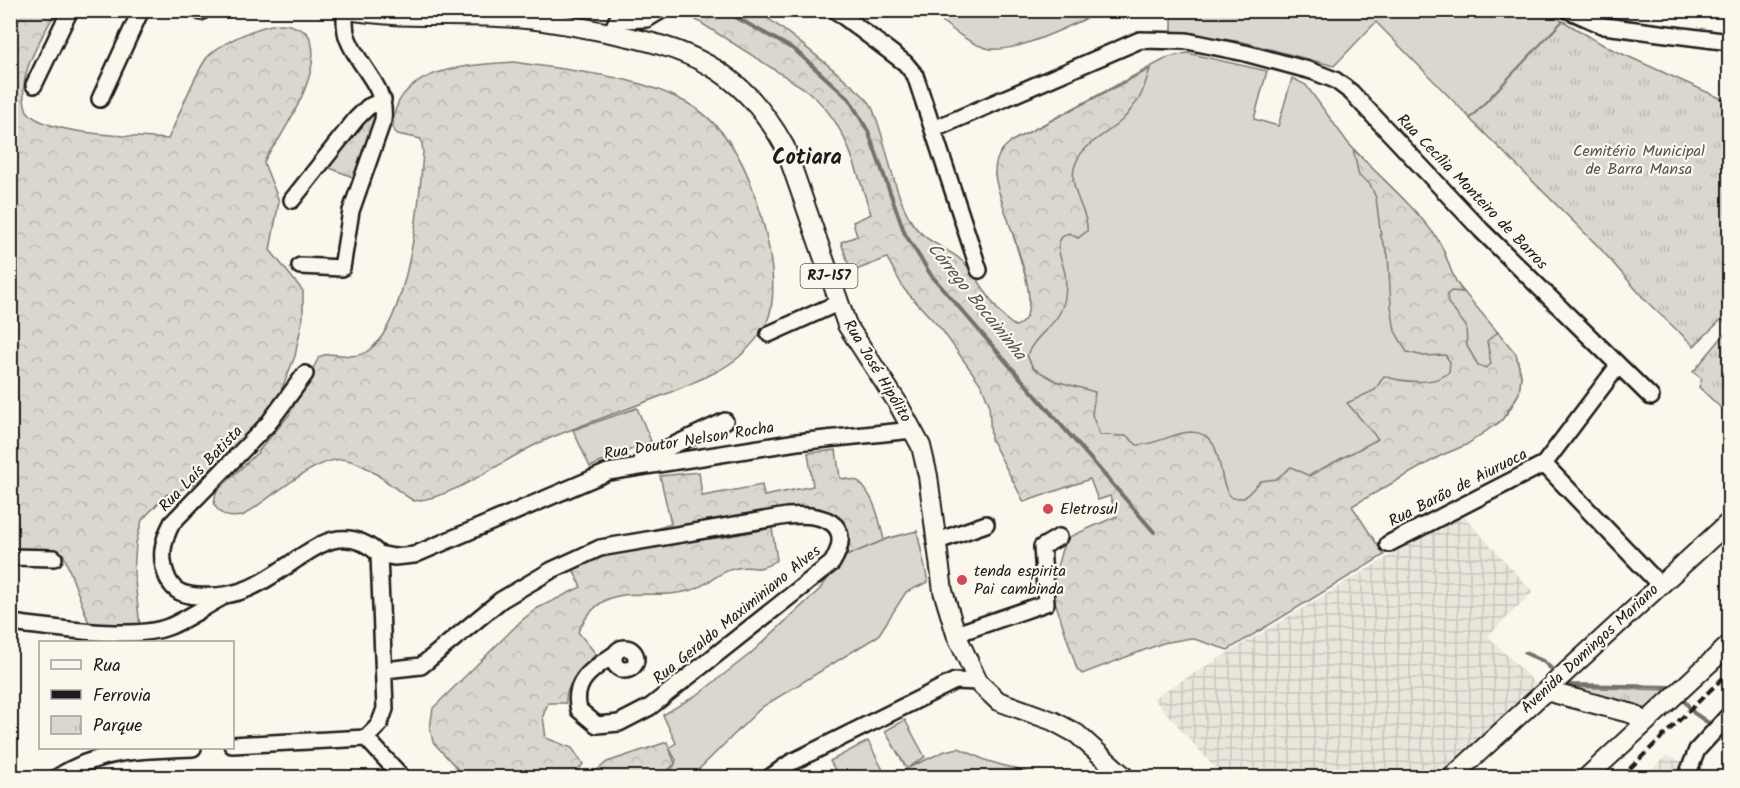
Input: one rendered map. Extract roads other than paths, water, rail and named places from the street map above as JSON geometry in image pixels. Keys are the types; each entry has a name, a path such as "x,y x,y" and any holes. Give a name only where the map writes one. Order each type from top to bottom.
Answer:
{"main road":[{"name":"Rua José Hipólito","path":"346,10 396,16 514,17 654,41 696,57 735,83 761,108 778,133 792,163 838,303 860,348 913,430 925,457 943,591 956,634 978,682 998,701 1053,721 1077,734 1121,775"},
{"name":"Avenida Domingos Mariano","path":"1451,777 1730,521"},
{"path":"1586,777 1730,644"},
{"path":"1549,688 1634,714 1645,723"}],"street":[{"path":"34,85 70,10"},
{"path":"100,99 141,10"},
{"path":"300,266 342,268 351,211 383,120 383,100 347,38 346,10"},
{"path":"610,33 617,20 641,20 662,10"},
{"path":"835,10 910,68 917,80 979,270"},
{"path":"1568,10 1604,26 1730,42"},
{"name":"Rua Cecília Monteiro de Barros","path":"934,129 1140,40 1187,40 1286,63 1335,80 1351,92 1481,230 1651,397"},
{"path":"292,200 364,110 383,100"},
{"path":"769,334 838,303"},
{"path":"1618,366 1544,464 1660,585"},
{"name":"Rua Laís Batista","path":"181,595 170,584 161,565 163,539 172,523 268,424 305,374"},
{"path":"626,468 725,421"},
{"name":"Rua Doutor Nelson Rocha","path":"379,554 394,557 414,555 581,481 626,468 797,442 913,430"},
{"name":"Rua Barão de Aiuruoca","path":"1388,544 1544,464"},
{"name":"Rua Geraldo Maximiniano Alves","path":"385,670 421,666 501,600 552,570 600,548 787,516 815,515 825,518 836,526 839,540 832,563 650,707 619,723 597,725 579,710 579,686 590,671 615,654"},
{"path":"935,542 986,524"},
{"path":"956,634 1046,603 1042,547 1059,537"},
{"path":"10,623 90,630 152,631 170,627 221,598 255,587 309,551 331,541 358,540 379,554 385,670 383,716 376,728 366,738 234,745"},
{"path":"10,557 54,558"},
{"path":"182,620 185,605 181,595 221,598"},
{"path":"955,681 968,662"},
{"path":"769,777 790,763 955,681 978,682"},
{"path":"1686,777 1697,750 1730,714"},
{"path":"366,738 403,777"},
{"path":"56,777 96,757 130,751 162,749"}],"waterway":[{"name":"Córrego Bocaininha","path":"723,10 795,50 849,99 868,131 905,234 931,275 1154,532"},
{"path":"1525,653 1543,661 1557,674"},
{"path":"1564,681 1571,685 1673,687 1675,689"},
{"path":"1681,697 1694,713 1713,726"}],"railway":[{"path":"1620,778 1730,671"}],"place":[{"name":"Eletrosul","path":"1048,509"},
{"name":"tenda espirita Pai cambinda","path":"962,580"}],"district":[{"name":"Cotiara","path":"807,158"}],"park label":[{"name":"Cemitério Municipal de Barra Mansa","path":"1639,160"}]}
